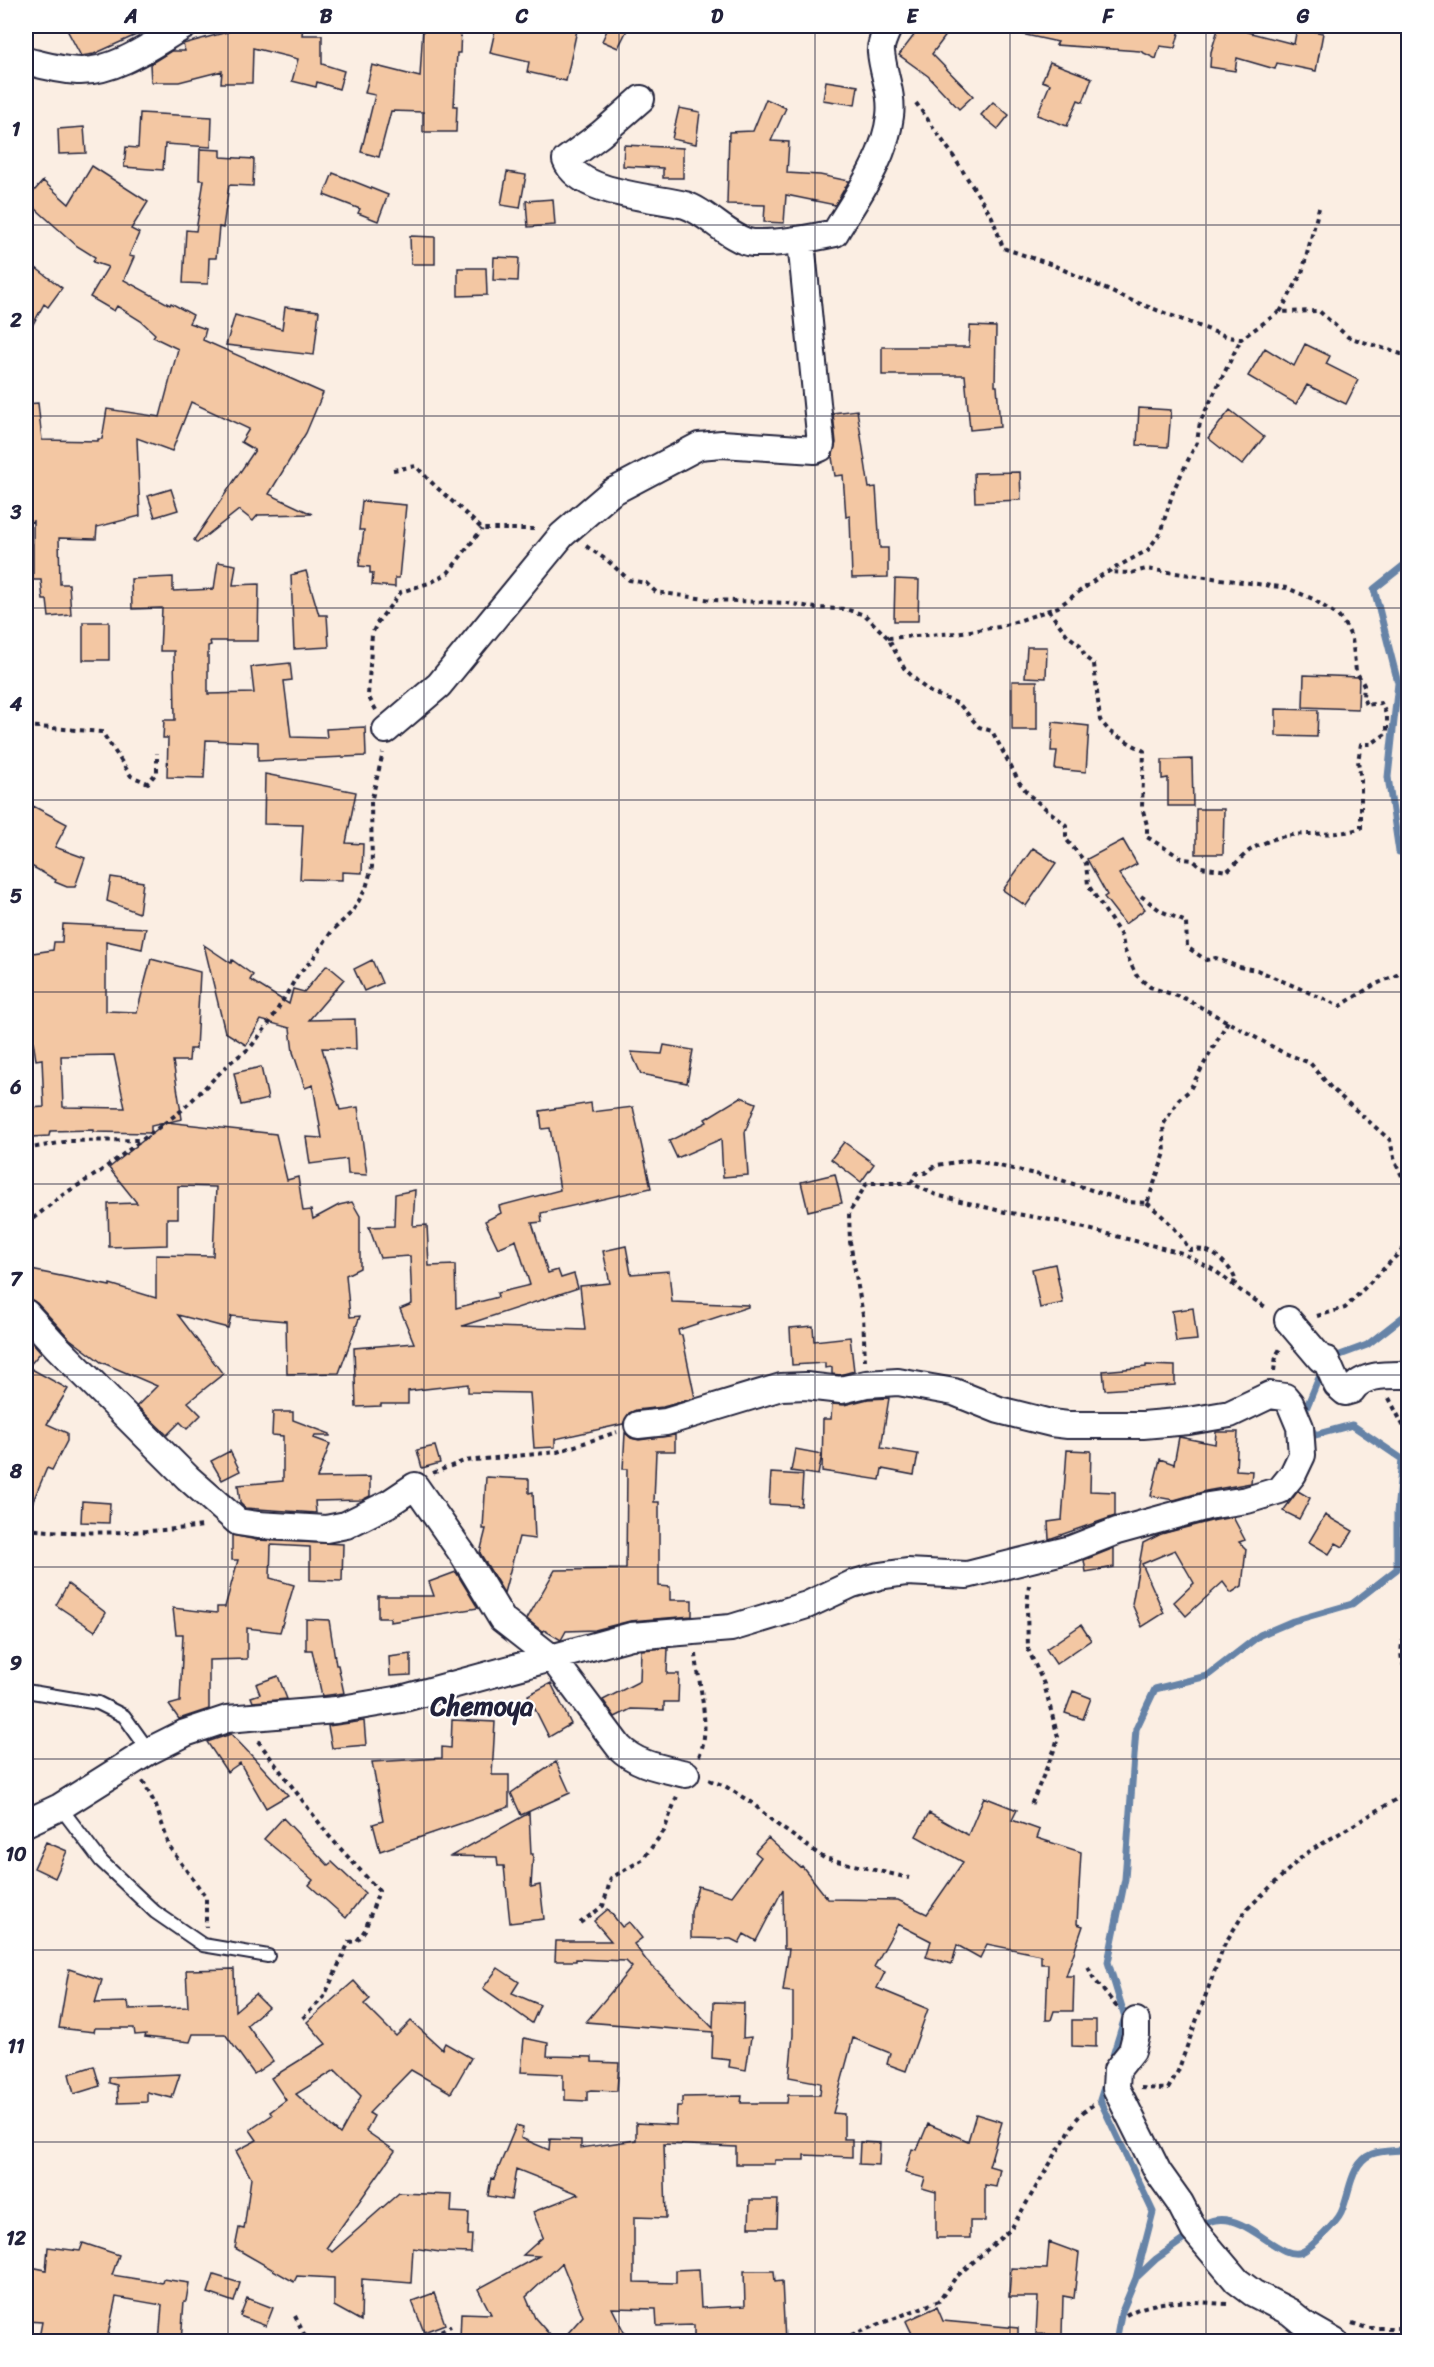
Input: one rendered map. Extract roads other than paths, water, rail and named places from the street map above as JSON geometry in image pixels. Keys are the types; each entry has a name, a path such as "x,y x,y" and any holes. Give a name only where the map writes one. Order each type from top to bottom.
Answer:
{"street":[{"path":"26,61 82,71 96,69 126,59 184,26"},
{"path":"641,99 566,160 570,171 597,186 646,199 691,207 715,224 750,243 801,241 835,233 867,180 883,147 890,115 889,82 880,50 889,26"},
{"path":"386,730 439,685 562,535 612,492 699,446 722,444 815,450 820,448 801,241"},
{"path":"26,1313 56,1347 188,1478 238,1522 327,1529 346,1525 388,1504 415,1486 464,1556 502,1619 553,1659 597,1720 630,1758 686,1774"},
{"path":"1288,1320 1321,1359 1326,1360 1337,1385 1345,1392 1352,1390 1357,1383 1377,1376 1408,1375"},
{"path":"26,1823 60,1807 142,1756 185,1733 240,1717 336,1710 401,1699 632,1636 731,1628 807,1605 852,1584 879,1576 907,1572 967,1575 1031,1560 1071,1549 1117,1531 1208,1506 1247,1500 1280,1490 1293,1474 1302,1455 1300,1427 1290,1403 1285,1397 1270,1395 1230,1414 1189,1422 1143,1425 1068,1425 999,1410 954,1392 898,1382 866,1384 841,1390 806,1386 781,1387 666,1422 638,1425"},
{"path":"1128,2015 1136,2036 1132,2050 1118,2070 1120,2096 1158,2172 1180,2203 1194,2230 1237,2281 1335,2342"}],"lane":[{"path":"26,1691 98,1703 124,1716 142,1756"},
{"path":"60,1807 101,1861 154,1912 206,1946 268,1956"}],"waterway":[{"path":"1408,562 1374,589 1398,683 1388,777 1399,852 1408,852"},
{"path":"1332,1358 1367,1345 1408,1313"},
{"path":"1303,1416 1323,1368"},
{"path":"1111,2062 1125,2017 1108,1962 1125,1879 1136,1729 1155,1689 1207,1676 1260,1635 1293,1621 1352,1604 1397,1569 1397,1513 1402,1459 1352,1425 1315,1435 1309,1425"},
{"path":"1106,2081 1100,2100 1153,2212 1136,2278 1121,2314 1116,2342"},
{"path":"1198,2227 1213,2221 1227,2220 1240,2224 1284,2250 1294,2253 1302,2252 1339,2217 1355,2172 1365,2158 1385,2151 1408,2149"},
{"path":"1138,2276 1156,2259 1190,2235"}],"district":[{"name":"Chemoya","path":"482,1706"}]}
